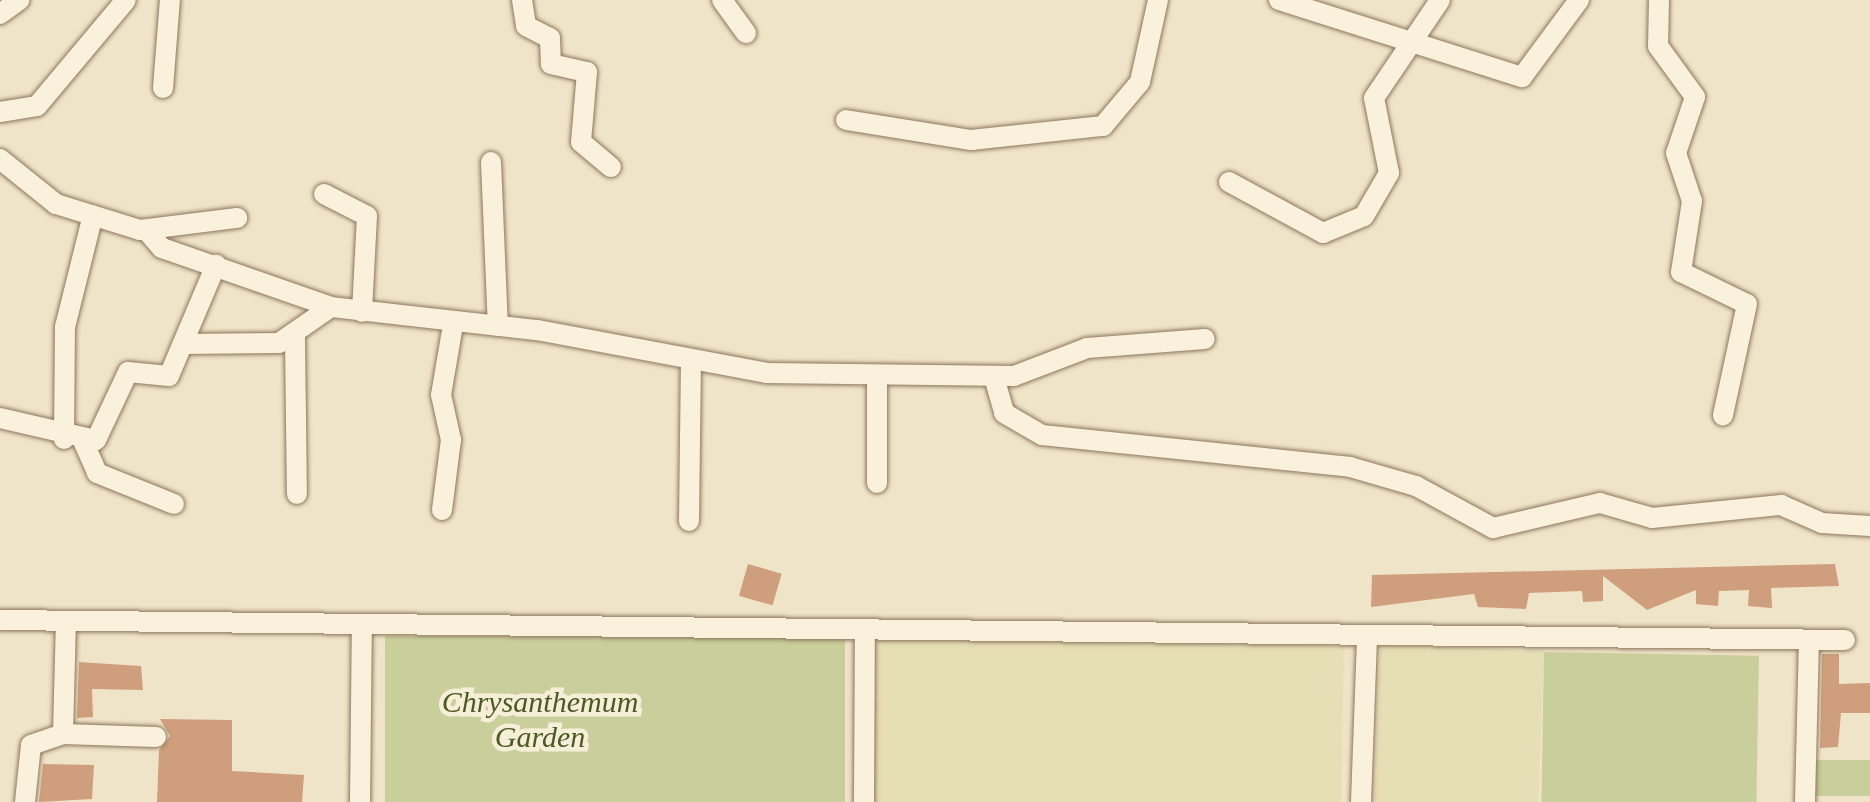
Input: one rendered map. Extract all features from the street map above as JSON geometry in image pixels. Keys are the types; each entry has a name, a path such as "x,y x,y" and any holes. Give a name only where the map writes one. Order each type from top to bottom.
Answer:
{"street":[{"path":"0,14 19,0"},
{"path":"0,112 32,111 126,0"},
{"path":"163,88 170,0"},
{"path":"522,0 526,26 550,38 551,64 587,70 580,142 611,167"},
{"path":"722,0 746,34"},
{"path":"846,120 972,140 1103,126 1140,82 1158,0"},
{"path":"1279,0 1321,7 1415,47 1522,77 1578,0"},
{"path":"1228,182 1310,230 1350,226 1388,182 1374,98 1415,47 1440,0"},
{"path":"1659,0 1658,46 1695,97 1676,153 1692,202 1682,272 1747,304 1723,415"},
{"path":"0,159 56,204 147,230 237,218"},
{"path":"491,162 498,326"},
{"path":"324,194 367,216 362,312"},
{"path":"93,215 65,327 74,440 97,473 174,504"},
{"path":"147,230 162,248 331,307 453,325 498,326 691,362 877,375 994,377 1033,373 1087,348 1205,339"},
{"path":"0,418 74,440 100,436 126,374 169,376 216,265"},
{"path":"183,344 240,350 295,338 331,307"},
{"path":"442,510 451,440 441,395 453,325"},
{"path":"295,338 297,494"},
{"path":"689,522 691,362"},
{"path":"877,375 878,482"},
{"path":"994,377 1004,414 1042,435 1350,467 1416,486 1492,528 1600,504 1652,518 1781,505 1822,523 1870,526"},
{"path":"0,620 1845,640"},
{"path":"63,734 66,622"},
{"path":"360,802 362,625"},
{"path":"864,802 865,630"},
{"path":"1361,802 1367,636"},
{"path":"1805,802 1809,642"},
{"path":"25,802 31,745 63,734 156,737"}],"shaded area":[{"path":"874,638 1344,646 1341,802 871,802"},
{"path":"1380,645 1544,651 1539,802 1375,802"}],"green space":[{"name":"Chrysanthemum Garden","path":"385,636 845,636 845,802 385,802"},
{"path":"1544,652 1759,656 1756,802 1541,802"},
{"path":"1815,760 1870,760 1870,796 1815,796"}],"building":[{"path":"748,564 782,574 773,605 739,596"},
{"path":"1835,564 1839,586 1771,588 1772,608 1748,606 1749,590 1719,591 1718,606 1696,604 1696,590 1647,610 1603,576 1603,601 1583,602 1582,591 1529,593 1526,609 1478,607 1474,594 1371,607 1372,575"},
{"path":"1822,654 1839,654 1839,684 1870,683 1870,713 1841,713 1838,747 1820,748"},
{"path":"79,662 141,666 143,690 92,689 93,717 77,718"},
{"path":"160,719 232,720 232,771 304,775 302,802 157,802 159,750 170,736"},
{"path":"43,764 94,765 92,799 39,802"}]}
